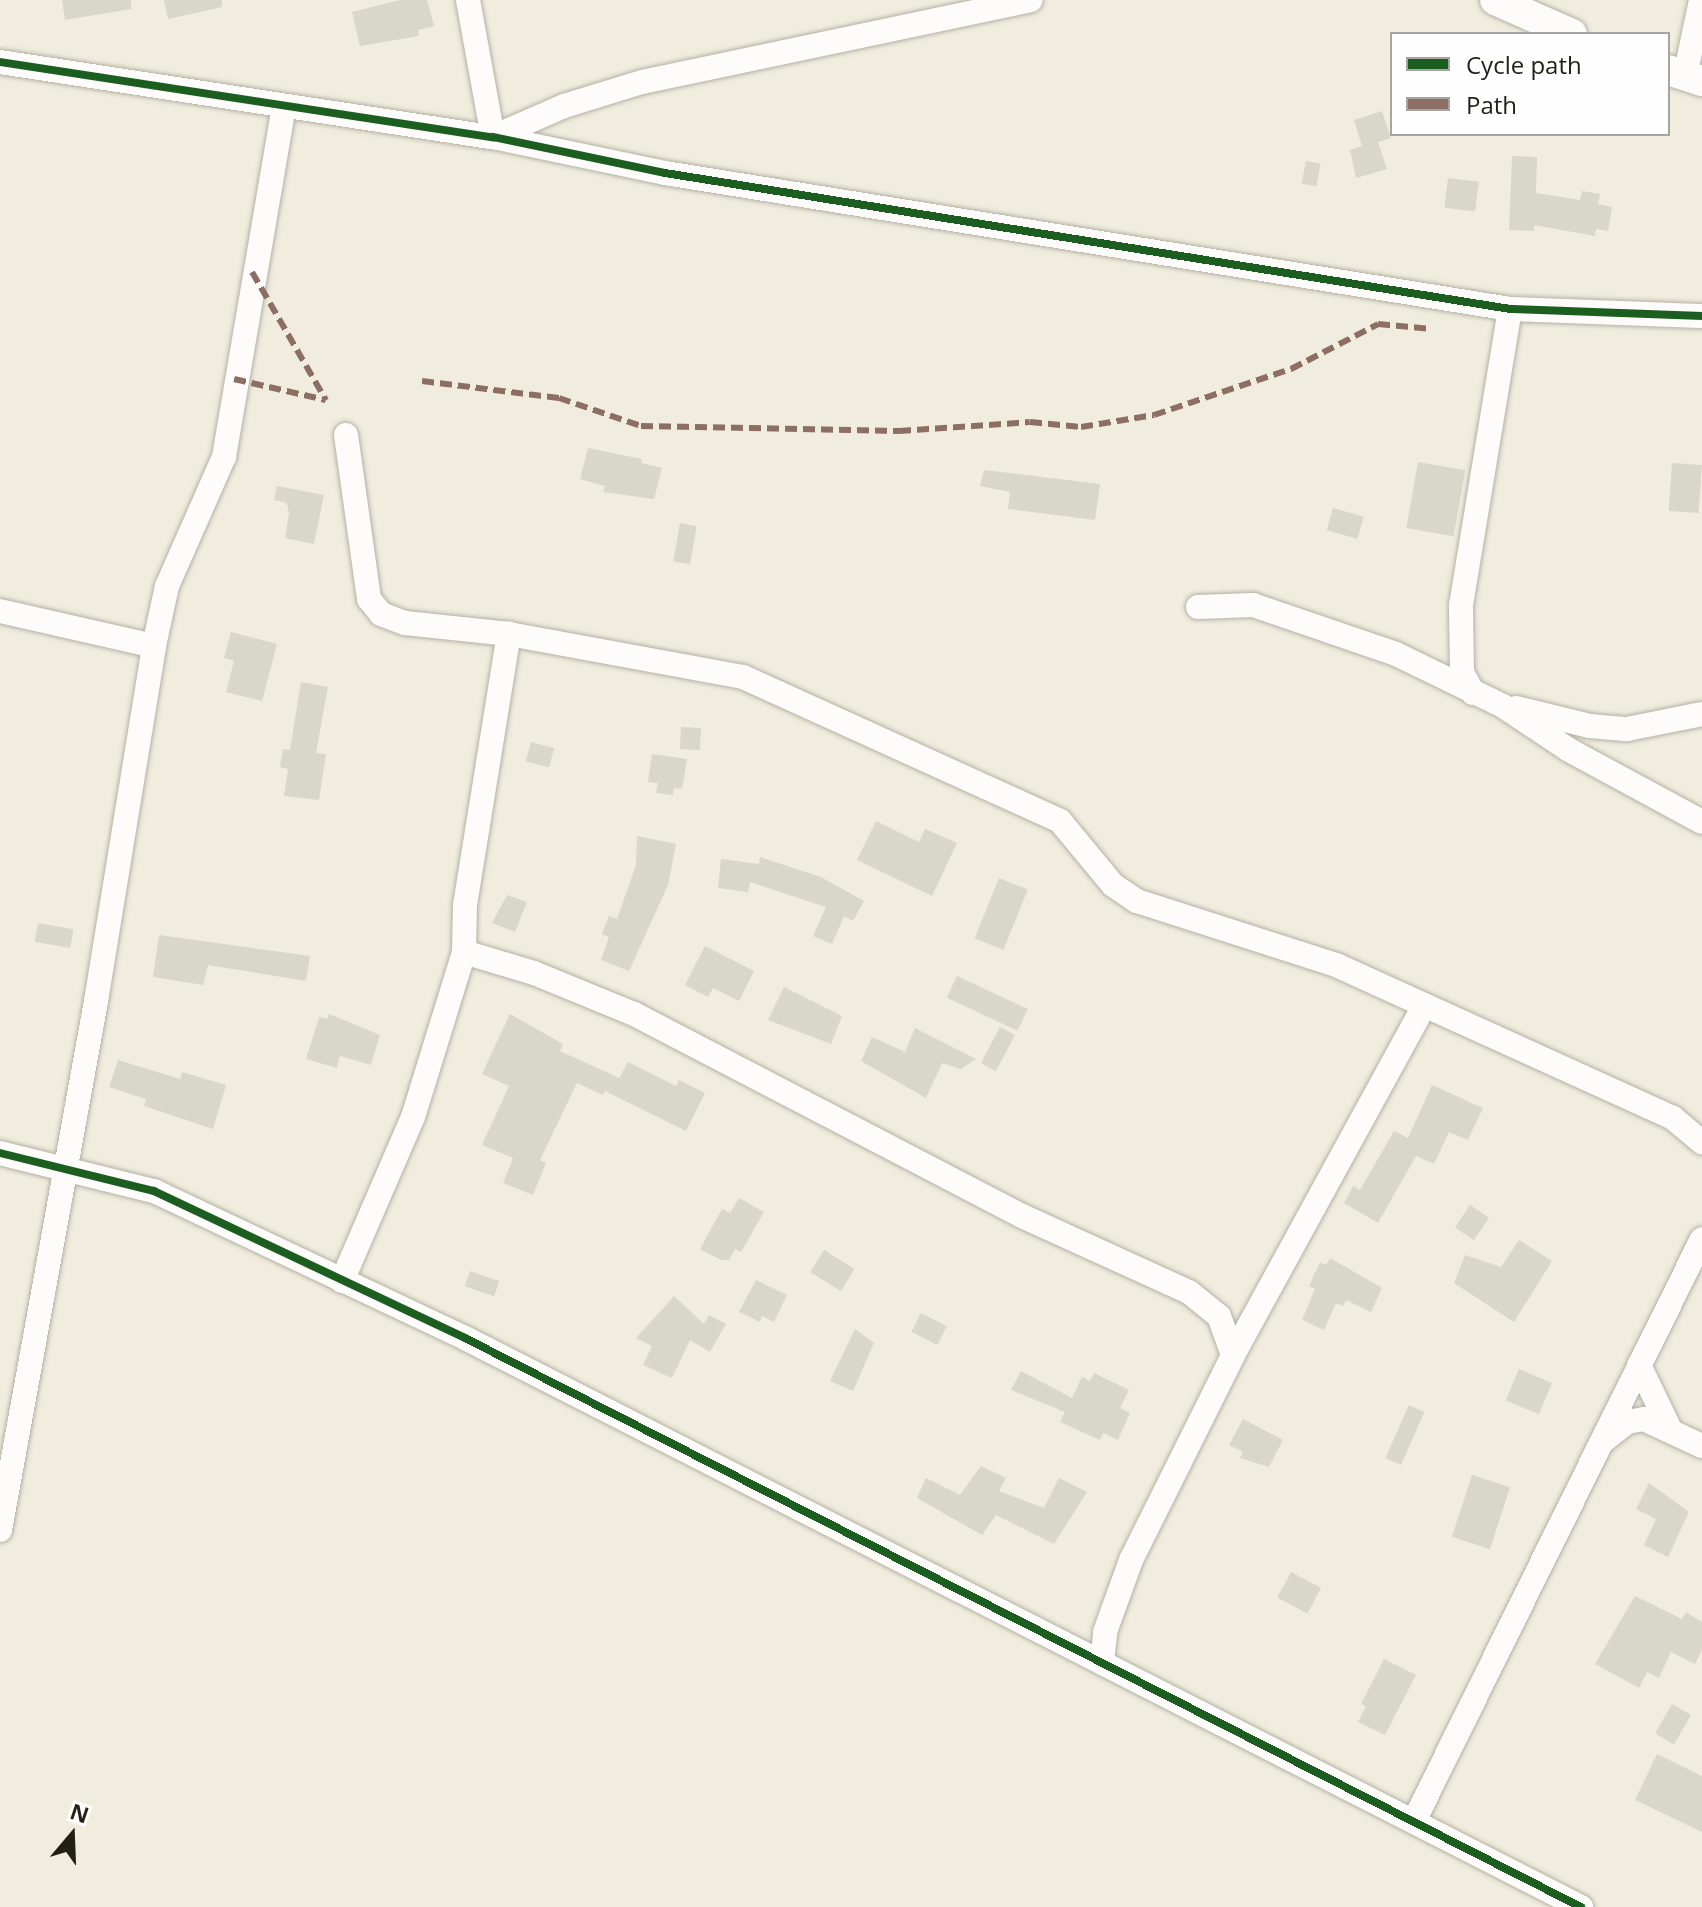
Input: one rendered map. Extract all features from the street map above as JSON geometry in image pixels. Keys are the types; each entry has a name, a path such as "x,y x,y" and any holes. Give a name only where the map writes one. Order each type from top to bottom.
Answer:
{"street":[{"path":"468,0 493,137"},
{"path":"493,137 564,106 642,82 1030,0"},
{"path":"1495,0 1567,32"},
{"path":"1685,76 1701,0"},
{"path":"0,62 493,137 665,173 1510,309 1702,316"},
{"path":"0,1530 67,1166 154,646 167,586 224,457 284,107"},
{"path":"1473,693 1462,672 1461,605 1510,309"},
{"path":"346,435 369,599 381,614 405,623 509,634 743,677 1060,821 1113,885 1137,901 1336,965 1673,1118 1702,1142"},
{"path":"1198,607 1253,605 1396,654 1503,706 1569,750 1702,822"},
{"path":"0,611 154,646"},
{"path":"342,1281 413,1117 464,952 465,905 509,634"},
{"path":"1503,706 1590,726 1627,729 1702,714"},
{"path":"464,952 534,973 634,1014 1022,1216 1189,1292 1219,1316 1233,1355"},
{"path":"1102,1663 1105,1632 1131,1560 1233,1355 1424,1006"},
{"path":"0,1153 67,1166 154,1191 522,1367 1581,1907"},
{"path":"1414,1821 1702,1239"},
{"path":"1639,1365 1669,1427"},
{"path":"1601,1442 1627,1422 1644,1419 1669,1427 1702,1446"}],"building":[{"path":"62,0 131,0 131,9 65,20"},
{"path":"164,0 222,0 222,7 168,19"},
{"path":"400,0 427,0 434,26 418,30 419,36 360,46 352,12"},
{"path":"1382,111 1391,138 1378,142 1387,169 1356,178 1350,150 1362,146 1354,120"},
{"path":"1512,156 1537,157 1536,193 1580,200 1582,191 1600,194 1598,204 1612,207 1608,231 1596,229 1595,236 1534,225 1534,231 1509,230"},
{"path":"1306,161 1321,164 1316,186 1302,184"},
{"path":"1448,178 1479,182 1475,212 1444,208"},
{"path":"588,448 642,459 641,463 662,468 654,499 603,492 605,486 580,479"},
{"path":"1418,462 1465,470 1454,536 1406,528"},
{"path":"1672,463 1702,465 1699,513 1669,511"},
{"path":"984,470 1100,484 1095,520 1008,509 1010,492 980,486"},
{"path":"277,486 324,495 314,544 285,538 289,513 287,503 274,500"},
{"path":"1333,508 1364,517 1357,539 1327,530"},
{"path":"680,523 697,526 690,564 673,561"},
{"path":"231,632 277,644 262,701 226,692 234,661 224,658"},
{"path":"301,682 328,687 316,753 326,754 319,800 284,796 288,769 280,767 283,749 290,750"},
{"path":"681,727 701,728 700,750 680,749"},
{"path":"531,742 554,748 549,768 526,761"},
{"path":"652,754 687,759 682,789 674,788 673,795 656,793 658,783 648,782"},
{"path":"876,821 919,842 925,829 957,843 932,896 857,860"},
{"path":"637,836 676,844 668,885 629,971 601,960 609,937 602,934 609,916 617,919 636,865"},
{"path":"760,857 821,877 864,901 853,921 844,916 832,944 813,936 826,907 750,882 748,892 718,888 721,859 759,864"},
{"path":"999,878 1028,890 1003,950 975,938"},
{"path":"507,895 527,902 515,932 492,923"},
{"path":"38,923 73,929 70,948 35,942"},
{"path":"159,935 310,956 306,981 208,965 203,985 153,977"},
{"path":"705,946 754,971 739,1001 713,988 708,997 685,985"},
{"path":"957,976 1028,1009 1018,1031 947,998"},
{"path":"784,987 842,1016 831,1044 768,1020"},
{"path":"329,1014 380,1035 371,1065 340,1056 337,1068 306,1059 319,1017 327,1019"},
{"path":"510,1014 563,1044 560,1051 619,1078 628,1062 676,1086 679,1080 705,1093 686,1131 605,1091 603,1095 577,1083 540,1160 546,1163 533,1195 503,1183 513,1158 482,1145 509,1086 482,1074"},
{"path":"1000,1027 1015,1035 996,1071 981,1063"},
{"path":"915,1028 976,1059 961,1069 942,1063 926,1098 861,1061 872,1037 905,1052"},
{"path":"118,1060 180,1079 182,1072 226,1085 213,1129 144,1106 146,1099 109,1087"},
{"path":"1432,1085 1483,1108 1468,1140 1449,1132 1434,1164 1416,1156 1378,1223 1344,1203 1353,1186 1360,1190 1394,1131 1408,1138"},
{"path":"739,1198 764,1212 741,1252 735,1249 729,1260 721,1260 700,1249 722,1209 730,1213"},
{"path":"1470,1205 1489,1218 1474,1240 1455,1227"},
{"path":"1519,1240 1552,1261 1514,1322 1454,1283 1465,1255 1501,1267"},
{"path":"824,1250 855,1269 841,1291 810,1272"},
{"path":"1330,1258 1382,1288 1371,1312 1346,1300 1343,1306 1336,1303 1324,1330 1302,1320 1315,1289 1309,1286 1320,1262 1326,1265"},
{"path":"470,1271 499,1281 494,1296 465,1286"},
{"path":"756,1280 787,1295 774,1322 762,1316 760,1322 739,1312"},
{"path":"674,1296 704,1324 709,1315 726,1324 710,1352 690,1340 672,1378 643,1365 652,1346 636,1338"},
{"path":"921,1313 947,1326 937,1345 911,1332"},
{"path":"855,1329 874,1343 853,1391 830,1381"},
{"path":"1519,1369 1552,1383 1539,1414 1506,1400"},
{"path":"1021,1371 1072,1398 1082,1377 1090,1381 1094,1373 1129,1390 1120,1408 1130,1413 1118,1440 1103,1433 1100,1440 1060,1422 1065,1412 1011,1390"},
{"path":"1409,1405 1425,1412 1401,1465 1385,1458"},
{"path":"1243,1419 1283,1440 1269,1467 1240,1458 1243,1452 1229,1445"},
{"path":"981,1466 1006,1478 999,1491 1044,1508 1059,1478 1087,1492 1054,1544 996,1515 982,1535 917,1498 926,1478 960,1495"},
{"path":"1472,1475 1510,1487 1490,1549 1452,1537"},
{"path":"1649,1483 1689,1512 1668,1557 1644,1545 1656,1519 1636,1509"},
{"path":"1291,1572 1321,1588 1307,1614 1277,1598"},
{"path":"1635,1596 1682,1619 1686,1612 1702,1622 1702,1650 1695,1664 1671,1652 1659,1678 1647,1672 1639,1688 1595,1664"},
{"path":"1384,1659 1416,1675 1385,1735 1358,1722 1366,1706 1361,1704"},
{"path":"1672,1704 1691,1715 1674,1744 1655,1733"},
{"path":"1657,1754 1702,1776 1702,1832 1635,1800"}],"marked path":[{"path":"252,272 326,400"},
{"path":"422,381 559,398 641,426 899,431 1030,422 1081,427 1154,415 1291,369 1378,324 1432,329"},
{"path":"234,379 326,400"}],"cycle path":[{"path":"0,62 493,137 665,173 1510,309 1702,316"},
{"path":"0,1153 154,1191 465,1338 1581,1907"}]}
